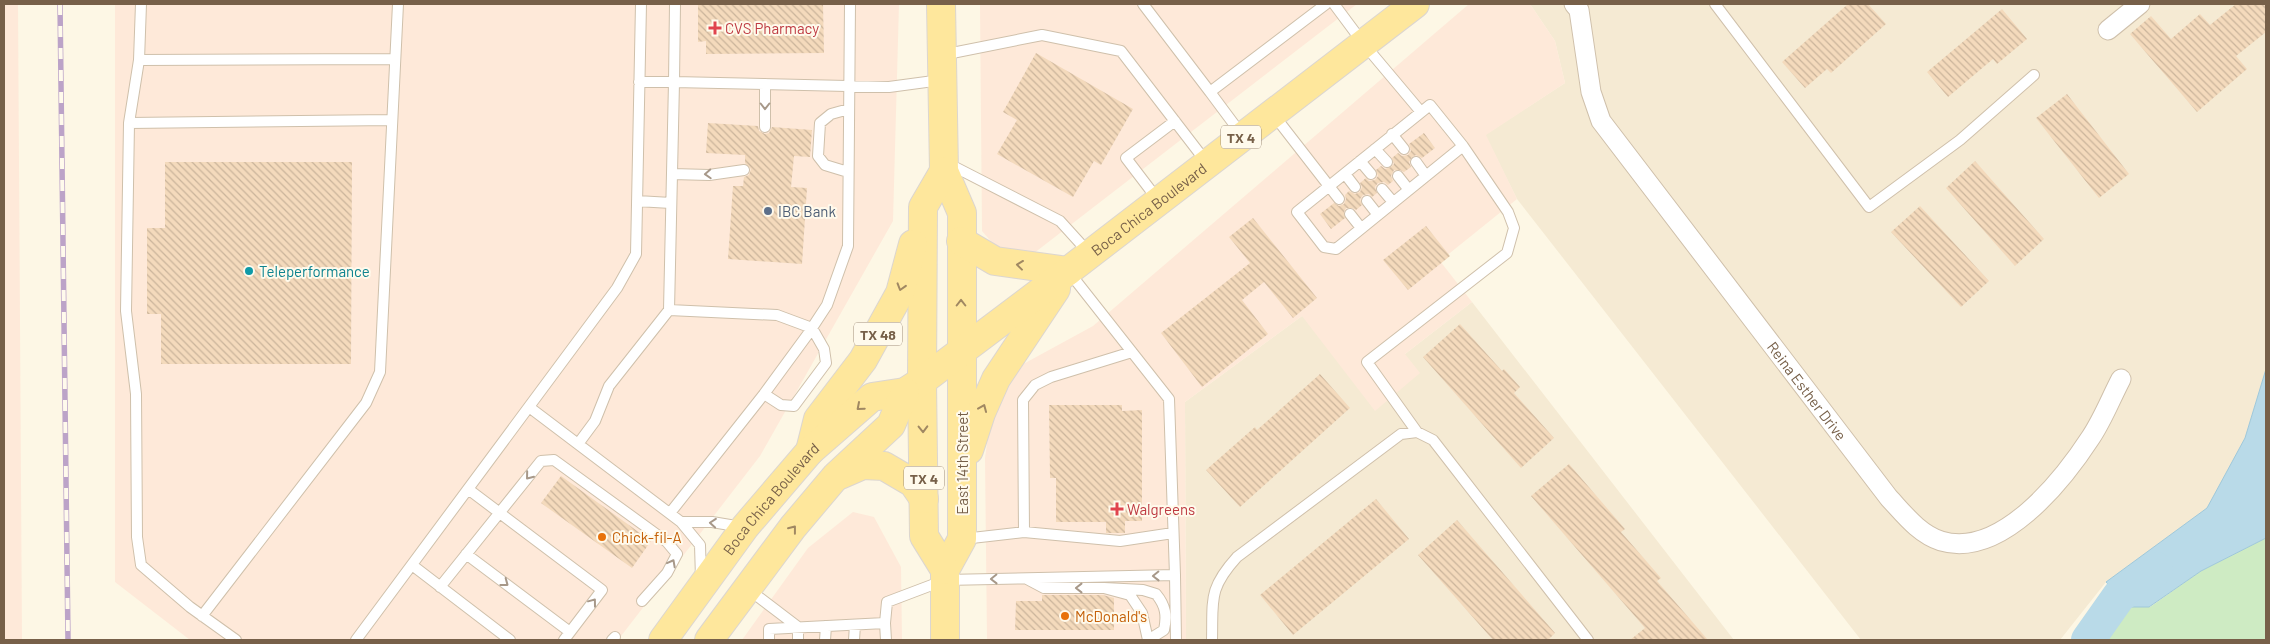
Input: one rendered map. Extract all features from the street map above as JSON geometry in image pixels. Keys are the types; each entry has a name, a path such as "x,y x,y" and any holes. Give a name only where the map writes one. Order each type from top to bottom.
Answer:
{"main road":[{"path":"941,4 944,166"},
{"name":"Boca Chica Boulevard","path":"663,640 745,527 810,451 872,397 913,386 961,352 1415,4"},
{"name":"TX 48","path":"810,451 818,419 863,360 900,293 923,206 944,166"},
{"name":"East 14th Street","path":"944,166 962,213 962,539 945,575 945,640"},
{"path":"709,640 793,527 836,476 891,426 913,386 923,206"},
{"path":"961,241 995,261 1068,271"},
{"name":"TX 4","path":"962,471 981,412 996,379 1068,271"},
{"name":"TX 4","path":"913,386 924,499 924,536 945,575"},
{"path":"836,476 863,465 884,466 913,483 924,499"}],"street":[{"name":"Reina Esther Drive","path":"1574,4 1578,10 1583,34 1591,92 1601,121 1889,498 1917,528 1942,541 1971,544 1998,534 2027,512 2066,473 2092,435 2120,379"},
{"path":"2108,30 2140,4"}],"lane":[{"path":"141,4 138,60 129,122 126,311 136,394 138,537 141,565 202,616 236,640"},
{"path":"202,616 366,403 380,372 398,4"},
{"path":"356,640 617,288 636,254 640,4"},
{"path":"578,444 595,421 610,386 670,310 675,4"},
{"path":"670,513 764,394 812,328 827,304 848,246 850,4"},
{"path":"1144,4 1243,136"},
{"path":"1210,92 1326,4"},
{"path":"1334,4 1363,43 1421,112"},
{"path":"1715,4 1869,207 1960,140 2034,75"},
{"path":"639,82 889,87 942,67 1042,35 1121,51 1207,164"},
{"path":"138,60 395,59"},
{"path":"765,84 765,127"},
{"path":"1463,146 1336,249 1324,246 1296,212 1430,104 1463,146 1508,212 1514,228 1507,253 1367,362 1417,432 1433,440 1588,640"},
{"path":"848,172 825,165 818,156 820,123 831,114 849,109"},
{"path":"1272,113 1339,199"},
{"path":"129,122 392,120"},
{"path":"1158,201 1126,158 1175,121"},
{"path":"1392,134 1404,149"},
{"path":"1376,148 1387,162"},
{"path":"1360,161 1371,174"},
{"path":"1416,162 1426,176"},
{"path":"944,166 1060,220 1090,254"},
{"path":"672,174 709,175 744,170"},
{"path":"1344,174 1355,187"},
{"path":"1398,176 1409,190"},
{"path":"1382,189 1393,202"},
{"path":"637,201 672,203"},
{"path":"1367,201 1378,215"},
{"path":"1350,214 1361,228"},
{"path":"1068,271 1169,400 1176,640"},
{"path":"670,310 777,315 812,328 824,349 826,363 806,392 794,406 781,405 764,394"},
{"path":"1024,532 1023,400 1036,385 1052,376 1132,352"},
{"path":"529,407 681,522 700,545 701,589"},
{"path":"1212,640 1213,594 1223,573 1237,557 1401,434 1417,432"},
{"path":"440,587 541,461 554,460 667,542 677,554 667,573 642,601"},
{"path":"466,554 567,636 602,590 468,489"},
{"path":"681,522 712,522 745,527"},
{"path":"962,539 1024,532 1120,541 1173,533"},
{"path":"412,565 510,640"},
{"path":"886,640 887,602 945,575 1026,579 1175,575"},
{"path":"1026,579 1044,588 1104,588 1143,590 1156,594 1165,609 1164,630 1148,640 1146,626 1137,603 1130,595 1104,588"},
{"path":"747,589 798,628"},
{"path":"769,640 770,629 885,623"},
{"path":"854,640 855,625"},
{"path":"826,626 826,640"},
{"path":"798,628 798,640"}],"shaded area":[{"path":"4,4 18,4 22,640 4,640"},
{"path":"115,4 899,4 893,221 760,456 618,640 190,640 115,582"},
{"path":"980,4 1357,4 1029,257 1001,253 982,231"},
{"path":"1469,4 1530,4 1555,41 1565,83 1486,135 1517,199 1440,261 1472,302 1405,354 1420,373 1375,411 1302,316 1185,402 1186,640 987,640 985,458 996,379 1093,326"},
{"path":"1530,4 2266,4 2266,369 2245,438 2207,508 2106,582 2060,640 1861,640 1517,199 1485,135 1565,83 1555,41"},
{"path":"1472,302 1734,640 1186,640 1185,402 1302,316 1405,354"},
{"path":"853,512 874,517 901,567 902,640 742,640 808,548"}],"green space":[{"path":"2266,538 2266,640 2107,640 2129,607 2150,607 2201,571"}],"water":[{"path":"2266,369 2266,538 2201,571 2149,607 2129,607 2106,582 2207,508 2245,438"}],"building":[{"name":"CVS Pharmacy","path":"698,4 823,4 824,53 706,54 706,41 698,42"},
{"path":"1848,4 1868,4 1886,24 1831,73 1827,69 1805,88 1782,62"},
{"path":"2236,4 2266,4 2266,32 2236,56 2247,69 2197,112 2130,34 2151,16 2171,39 2200,14 2210,25"},
{"path":"2002,9 2027,39 1997,64 1993,59 1948,97 1927,72"},
{"path":"1036,53 1133,109 1101,165 1094,161 1073,197 997,154 1017,120 1003,112"},
{"path":"2067,94 2129,174 2099,198 2036,118"},
{"path":"708,123 758,126 759,131 765,134 769,133 772,127 812,130 810,157 794,156 791,187 807,188 802,264 728,259 733,186 743,186 744,177 749,175 751,169 745,163 745,155 706,153"},
{"path":"1424,133 1435,148 1422,158 1416,155 1412,157 1409,162 1411,167 1404,172 1394,170 1391,176 1393,181 1388,185 1384,182 1378,183 1375,187 1377,193 1372,197 1369,194 1363,195 1360,199 1362,205 1356,210 1346,208 1344,212 1345,218 1331,229 1320,214 1334,203 1339,206 1344,204 1345,195 1349,191 1355,194 1360,192 1362,187 1360,183 1366,178 1369,181 1375,180 1378,176 1376,170 1381,166 1385,169 1391,167 1394,164 1392,158 1398,153 1402,156 1408,155 1411,151 1409,144"},
{"path":"1975,161 2044,239 2015,266 1946,188"},
{"name":"Teleperformance","path":"165,162 352,162 351,364 161,364 161,314 147,314 147,228 165,228"},
{"path":"1920,206 1989,281 1961,307 1891,232"},
{"path":"1253,218 1317,298 1293,318 1264,282 1242,300 1268,334 1202,387 1161,333 1250,263 1229,237"},
{"path":"1426,226 1450,256 1408,290 1383,260"},
{"path":"1460,324 1502,371 1504,369 1520,387 1514,393 1554,438 1521,468 1423,357"},
{"path":"1320,374 1350,408 1240,507 1206,470 1255,427 1257,430"},
{"name":"Walgreens","path":"1049,405 1122,405 1122,411 1142,410 1142,521 1125,521 1125,533 1106,533 1106,522 1056,522 1056,478 1050,478"},
{"path":"1569,464 1625,529 1621,532 1661,578 1657,581 1708,640 1630,640 1645,628 1531,496"},
{"path":"561,476 651,541 632,568 541,503"},
{"path":"1376,499 1409,539 1293,635 1260,595"},
{"path":"1457,520 1555,633 1548,640 1493,640 1418,555"},
{"name":"McDonald's","path":"1042,595 1103,595 1114,598 1114,630 1015,630 1016,601 1042,601"}],"waterway":[{"path":"2088,640 2119,596 2156,569"}],"railway":[{"path":"60,4 68,640"}],"place":[{"name":"CVS Pharmacy","path":"715,28"},
{"name":"IBC Bank","path":"768,211"},
{"name":"Teleperformance","path":"249,271"},
{"name":"Walgreens","path":"1117,509"},
{"name":"Chick-fil-A","path":"602,537"},
{"name":"McDonald's","path":"1065,616"}]}
